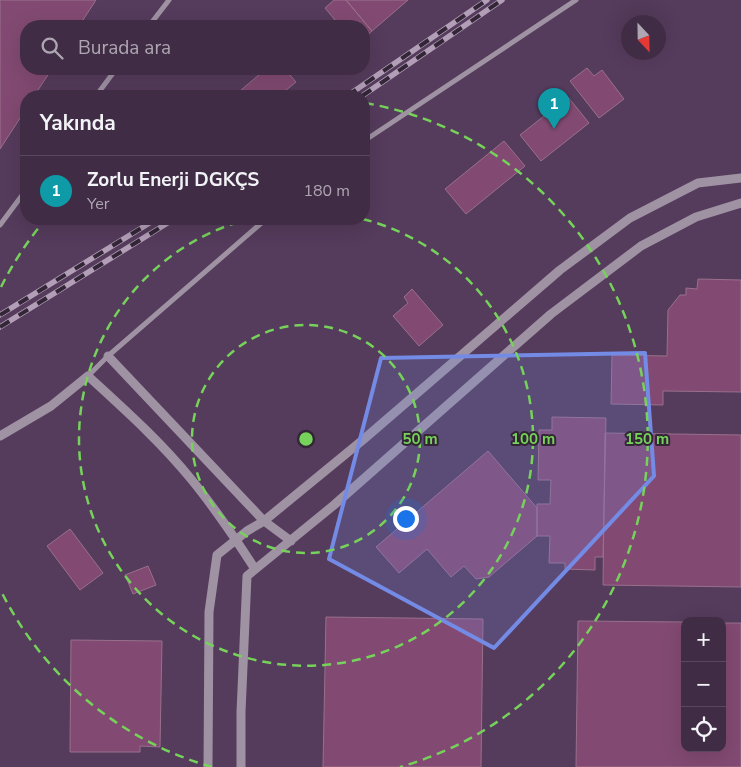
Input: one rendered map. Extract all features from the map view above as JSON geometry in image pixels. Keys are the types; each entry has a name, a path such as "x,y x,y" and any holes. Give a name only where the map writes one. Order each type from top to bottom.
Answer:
{"street":[{"path":"153,20 169,0"},
{"path":"370,137 576,0"},
{"path":"100,90 112,75"},
{"path":"208,767 209,612 217,555 247,531 264,521 364,439 560,270 630,218 698,183 741,178"},
{"path":"0,225 20,198"},
{"path":"241,767 241,712 247,576 291,541 439,414 551,314 640,246 696,216 741,203"},
{"path":"0,436 51,406 88,376 108,356 259,225"},
{"path":"108,356 264,521 291,541"},
{"path":"88,376 134,418 190,478 255,569"}],"highlighted area":[{"path":"645,353 654,476 494,648 329,559 381,358"}],"building":[{"path":"0,0 96,0 83,20 20,20 20,75 48,75 38,90 20,90 20,118 0,149"},
{"path":"334,0 346,0 363,20 335,20 325,8"},
{"path":"346,0 408,0 372,31 370,29 370,20 363,20"},
{"path":"587,68 594,76 602,70 624,99 599,118 570,81"},
{"path":"259,75 290,75 296,82 286,90 241,90"},
{"path":"568,97 589,123 541,161 520,135"},
{"path":"504,141 525,166 466,214 445,189"},
{"path":"698,279 741,280 741,392 663,391 663,405 611,404 612,355 667,356 668,310 680,295 686,295 686,288 697,289"},
{"path":"412,289 443,325 419,346 393,316 408,303 404,297"},
{"path":"552,417 606,418 603,557 595,557 595,570 565,569 565,563 549,563 550,536 537,536 537,504 550,504 551,480 538,480 539,430 552,430"},
{"path":"605,433 741,435 741,587 603,585"},
{"path":"488,451 537,508 537,536 489,577 476,579 464,566 451,577 427,549 399,573 376,547"},
{"path":"70,529 103,573 80,590 47,546"},
{"path":"148,566 156,585 133,594 125,575"},
{"path":"326,617 483,619 481,767 323,767"},
{"path":"578,621 681,622 681,752 726,752 726,623 741,623 741,767 576,767"},
{"path":"71,640 162,641 160,747 140,746 140,752 70,752"}],"railway":[{"path":"356,90 487,0"},
{"path":"370,91 502,0"},
{"path":"0,315 146,225"},
{"path":"0,327 164,225"}],"place":[{"name":"Zorlu Enerji DGKÇS","path":"554,129"}]}
